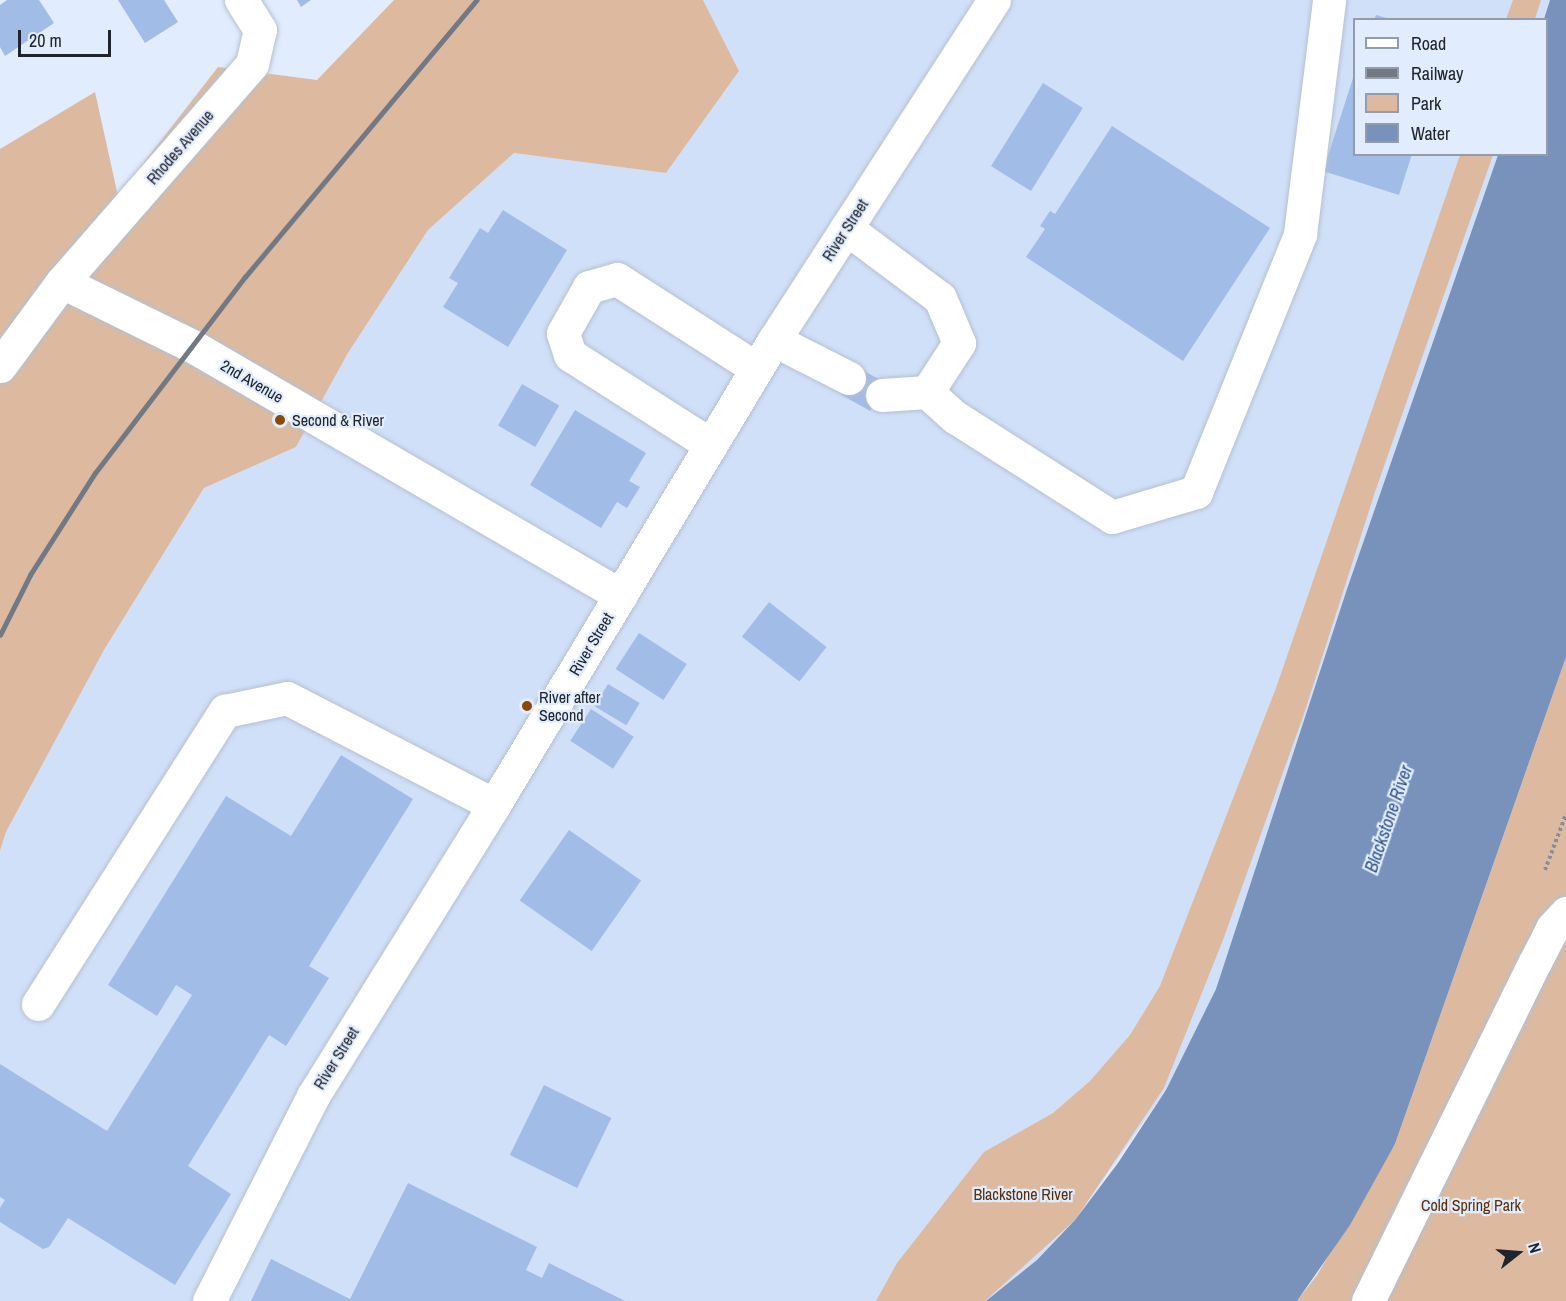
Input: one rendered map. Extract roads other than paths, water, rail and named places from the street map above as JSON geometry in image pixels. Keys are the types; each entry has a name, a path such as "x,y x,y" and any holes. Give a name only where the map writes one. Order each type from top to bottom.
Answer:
{"street":[{"name":"Rhodes Avenue","path":"62,282 252,64 260,30 241,0"},
{"name":"River Street","path":"209,1301 313,1096 494,805 774,340 994,0"},
{"path":"882,395 927,393 956,417 1112,517 1196,492 1300,234 1329,0"},
{"path":"846,228 940,298 959,343 927,393"},
{"path":"711,445 570,355 563,333 589,287 617,279 757,369"},
{"path":"0,366 62,282"},
{"name":"2nd Avenue","path":"62,282 194,347 621,596"},
{"path":"774,340 849,378"},
{"path":"38,1004 225,711 287,698 494,805"},
{"path":"1368,1301 1534,962 1552,928 1566,913"}],"water":[{"name":"Blackstone River","path":"1550,0 1566,0 1566,657 1395,1144 1350,1225 1297,1301 986,1301 1037,1260 1075,1220 1118,1163 1166,1090 1216,989 1347,589 1498,156 1548,156 1548,18 1544,18"}],"railway":[{"path":"0,635 30,575 95,473 245,277 477,0"}],"place":[{"name":"Second & River","path":"280,420"},
{"name":"River after Second","path":"527,706"}],"park label":[{"name":"Cold Spring Park","path":"1471,1205"}]}
